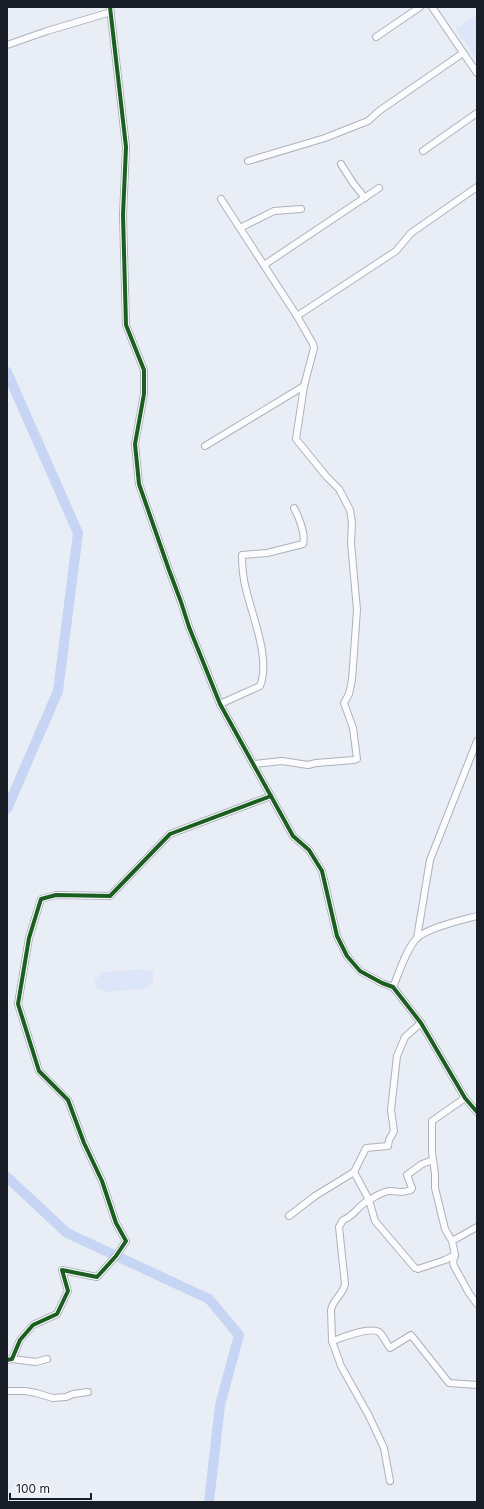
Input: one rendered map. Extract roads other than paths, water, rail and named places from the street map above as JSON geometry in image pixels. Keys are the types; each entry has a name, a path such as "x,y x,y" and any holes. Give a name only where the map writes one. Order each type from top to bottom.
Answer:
{"street":[{"path":"376,37 420,7"},
{"path":"432,7 477,73"},
{"path":"7,45 111,10 126,147 123,215 126,325 144,370 144,394 135,444 140,484 189,627 220,704 270,796 285,819 293,836 309,850 322,872 337,936 347,956 360,971 393,987 421,1023 464,1098 477,1112"},
{"path":"248,161 325,138 368,121 379,111 464,53"},
{"path":"423,151 477,113"},
{"path":"341,164 365,198"},
{"path":"297,316 396,251 411,233 477,187"},
{"path":"264,265 379,188"},
{"path":"221,199 297,316 313,344 314,348 304,386 296,439 326,476 340,489 350,510 352,522 351,543 357,610 352,680 349,694 344,704 353,728 357,759 308,765 282,761 253,764"},
{"path":"240,228 274,211 301,209"},
{"path":"205,446 304,386"},
{"path":"220,704 260,686 264,678 261,642 245,587 242,555 267,553 303,544 304,541 301,529 302,524 294,508"},
{"path":"417,938 430,860 477,742"},
{"path":"47,1359 36,1362 10,1359 20,1340 33,1324 57,1314 68,1291 62,1270 97,1277 116,1256 126,1241 116,1223 102,1181 84,1143 68,1100 40,1071 18,1004 29,938 42,899 56,895 110,896 170,834 270,796"},
{"path":"393,987 410,948 417,938 425,933 454,922 477,916"},
{"path":"289,1216 315,1196 354,1172 366,1148 388,1146 389,1140 394,1131 391,1110 397,1056 404,1037 421,1023"},
{"path":"464,1098 432,1121 435,1188 438,1206 445,1229 452,1241 455,1255 453,1262 454,1266 477,1304"},
{"path":"390,1481 384,1448 369,1416 341,1366 332,1341 332,1305 344,1290 345,1284 339,1234 340,1223 350,1218 358,1207 386,1192 390,1191 403,1193 411,1190 412,1188 407,1177 409,1173 422,1164 434,1160"},
{"path":"354,1172 369,1200 375,1221 416,1269 445,1260 455,1255"},
{"path":"452,1241 477,1227"},
{"path":"332,1341 361,1331 375,1331 379,1332 390,1348 411,1335 449,1383 477,1385"},
{"path":"7,1391 25,1391 53,1398 66,1397 72,1394 88,1392"}],"waterway":[{"path":"7,372 78,533 58,691 7,809"},
{"path":"7,1177 67,1233 209,1299 239,1335 220,1405 209,1502"}]}
